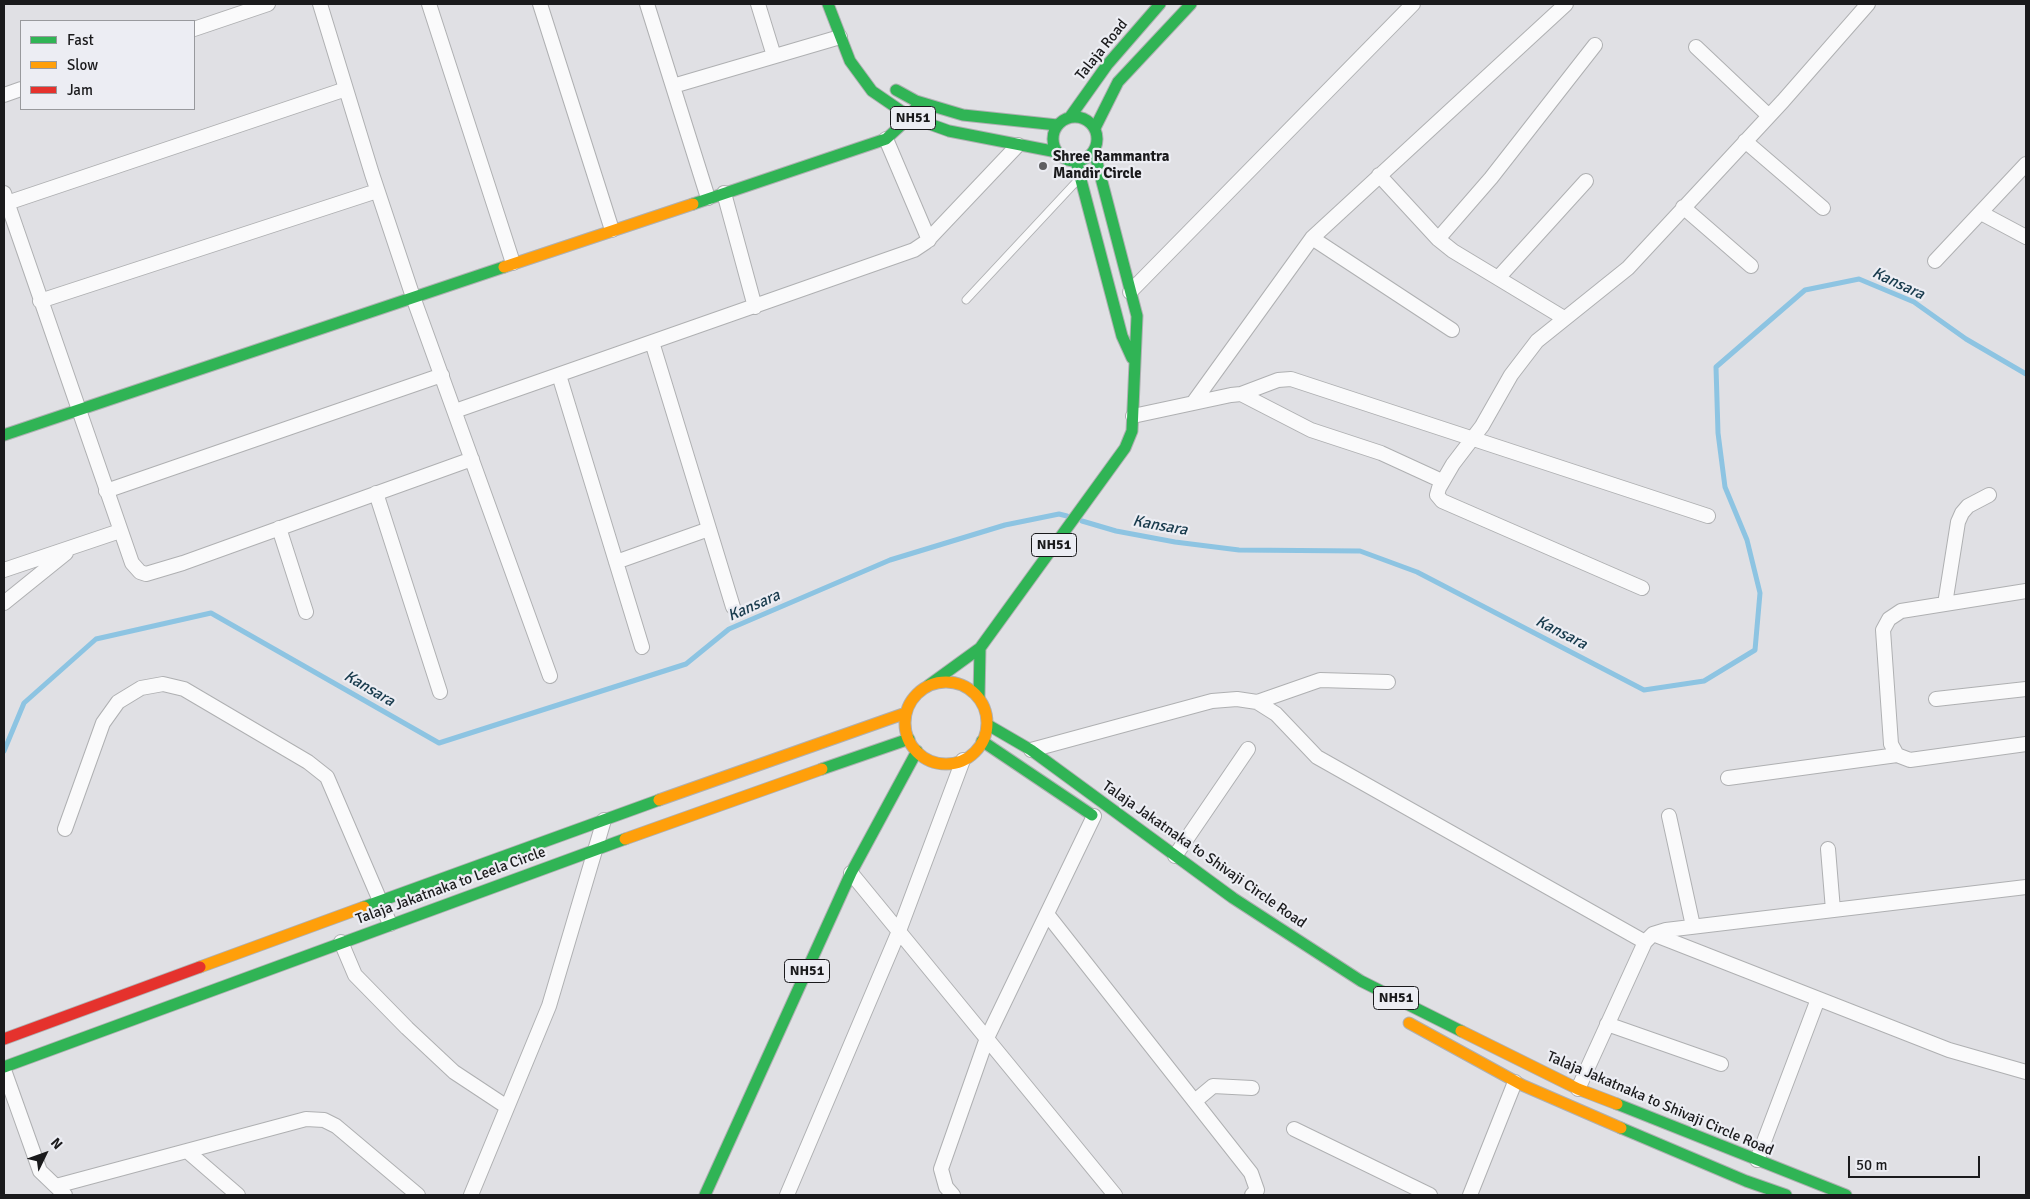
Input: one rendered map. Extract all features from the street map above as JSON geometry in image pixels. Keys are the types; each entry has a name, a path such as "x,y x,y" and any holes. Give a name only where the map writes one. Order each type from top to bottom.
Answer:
{"main road":[{"name":"NH51","path":"828,4 850,61 872,91 910,117 949,131 1057,152 1062,157 1076,162 1122,336 1135,365"},
{"name":"Talaja Road","path":"1070,117 1107,65 1160,4"},
{"path":"1057,152 1052,138 1057,125 1070,117 1084,118 1095,128 1118,82 1191,4"},
{"name":"NH51","path":"886,84 919,102 963,115 1057,125"},
{"path":"4,435 886,139 910,117 919,102"},
{"name":"NH51","path":"906,713 914,696 982,645 1125,448 1132,431 1138,325 1094,151 1098,136 1095,128"},
{"path":"1076,162 1090,156 1094,151"},
{"path":"906,713 906,731 909,739 917,751 928,760 946,764 964,760 978,749 988,725 979,698 982,645"},
{"path":"929,686 947,682 965,686 979,698"},
{"name":"Talaja Jakatnaka to Leela Circle","path":"4,1039 378,901 906,713"},
{"name":"Talaja Jakatnaka to Shivaji Circle Road","path":"988,725 1031,750 1233,898 1360,981 1578,1089 1757,1160 1832,1193 1846,1195"},
{"name":"Talaja Jakatnaka to Leela Circle","path":"4,1068 595,849 909,739"},
{"name":"Talaja Jakatnaka to Shivaji Circle Road","path":"982,741 1098,819"},
{"name":"NH51","path":"705,1195 851,873 917,751"},
{"name":"NH51","path":"1396,1015 1515,1082 1746,1181 1786,1195"}],"street":[{"path":"195,29 268,4"},
{"path":"320,4 377,191 413,297 550,676"},
{"path":"429,4 513,263"},
{"path":"540,4 612,230"},
{"path":"647,4 708,198"},
{"path":"758,4 774,56"},
{"path":"1130,292 1413,4"},
{"path":"1193,403 1312,238 1566,4"},
{"path":"1642,588 1442,501 1437,494 1442,481 1482,426 1511,375 1537,341 1628,268 1769,116 1868,4"},
{"path":"673,86 840,37"},
{"path":"1438,239 1496,172 1595,45"},
{"path":"1696,47 1769,116"},
{"path":"4,95 20,89"},
{"path":"346,89 6,198 77,410 132,564 140,572 146,574 472,459"},
{"path":"886,139 929,240"},
{"path":"1745,141 1822,208"},
{"path":"454,411 914,250 929,240 1018,145"},
{"path":"1935,261 2026,164"},
{"path":"1379,175 1438,239 1452,251 1564,318"},
{"path":"1498,278 1586,181"},
{"path":"40,301 377,191"},
{"path":"724,194 755,307"},
{"path":"1683,207 1751,266"},
{"path":"1981,213 2026,237"},
{"path":"1312,238 1452,330"},
{"path":"652,342 733,607"},
{"path":"106,491 442,375"},
{"path":"558,375 642,648"},
{"path":"1133,416 1241,394 1278,380 1291,379 1471,440 1708,516"},
{"path":"1241,394 1311,430 1381,453 1442,481"},
{"path":"376,493 440,692"},
{"path":"1945,604 1962,513 1968,506 1989,495"},
{"path":"279,528 306,612"},
{"path":"616,562 709,529"},
{"path":"4,570 120,531"},
{"path":"4,603 74,546"},
{"path":"1897,755 1891,744 1884,630 1889,619 1901,611 2026,591"},
{"path":"1257,702 1320,680 1388,682"},
{"path":"65,829 103,723 118,702 141,688 162,684 184,689 308,762 327,778 378,901 390,924"},
{"path":"1936,699 2026,689"},
{"path":"1031,750 1212,701 1237,699 1257,702 1276,714 1317,757 1649,938 1818,999 1949,1050 2026,1072"},
{"path":"1728,778 1897,755 1910,760 2026,744"},
{"path":"1175,856 1248,748"},
{"path":"787,1195 899,931 964,760"},
{"path":"1669,816 1693,926"},
{"path":"953,1195 946,1186 941,1168 987,1038 1047,914 1098,819"},
{"path":"471,1195 549,1006 604,820"},
{"path":"1828,849 1833,910"},
{"path":"851,873 1115,1195"},
{"path":"1578,1089 1649,938 1666,930 2026,887"},
{"path":"1047,914 1251,1173 1257,1190 1252,1195"},
{"path":"341,942 355,975 406,1028 454,1072 507,1108"},
{"path":"1757,1160 1818,999"},
{"path":"1607,1024 1721,1064"},
{"path":"4,1068 40,1171 61,1191 187,1151 306,1119 324,1120 336,1126 418,1195"},
{"path":"1470,1195 1515,1082"},
{"path":"1195,1101 1212,1086 1252,1088"},
{"path":"1294,1129 1430,1195"},
{"path":"187,1151 238,1195"}],"lane":[{"path":"966,300 1080,178"}],"waterway":[{"name":"Kansara","path":"1082,521 1116,531 1175,542 1239,550 1360,551 1417,572 1644,690 1704,681 1755,650 1760,593 1747,540 1725,487 1718,433 1716,367 1805,290 1859,279 1914,302 1966,339 2026,374"},
{"name":"Kansara","path":"4,751 24,703 96,639 211,613 439,743 686,664 729,629 890,560 1005,525 1059,514 1067,516"}],"traffic: fast":[{"path":"828,4 850,61 872,91 910,117 949,131 1057,152"},
{"path":"1070,117 1107,65 1160,4"},
{"path":"1095,128 1118,82 1191,4"},
{"path":"896,90 916,101 963,115 1057,125"},
{"path":"693,204 886,139 910,117 918,104"},
{"path":"1079,117 1091,123 1096,130 1097,139 1096,148 1091,155 1084,160 1071,161 1063,158 1056,151 1053,135 1056,127 1063,120 1079,117"},
{"path":"929,685 980,648 1125,448 1132,431 1137,316 1094,151"},
{"path":"1076,161 1122,336 1132,358"},
{"path":"4,435 504,267"},
{"path":"979,698 980,648"},
{"path":"988,725 1031,750 1233,898 1361,981 1461,1031"},
{"path":"822,769 909,739"},
{"path":"982,741 1092,815"},
{"path":"705,1195 851,873 917,751"},
{"path":"364,907 659,800"},
{"path":"4,1067 625,839"},
{"path":"1617,1104 1846,1195"},
{"path":"1621,1128 1746,1181 1786,1195"}],"traffic: slow":[{"path":"504,267 693,204"},
{"path":"946,682 962,686 975,694 983,707 987,723 983,739 975,752 962,760 946,764 930,760 917,752 909,739 905,723 909,707 917,694 930,686 946,682"},
{"path":"659,800 906,713"},
{"path":"625,839 822,769"},
{"path":"200,967 364,907"},
{"path":"1409,1023 1522,1085 1621,1128"},
{"path":"1461,1031 1578,1089 1617,1104"}],"traffic: jam":[{"path":"4,1039 200,967"}],"place":[{"name":"Shree Rammantra Mandir Circle","path":"1043,166"}]}
